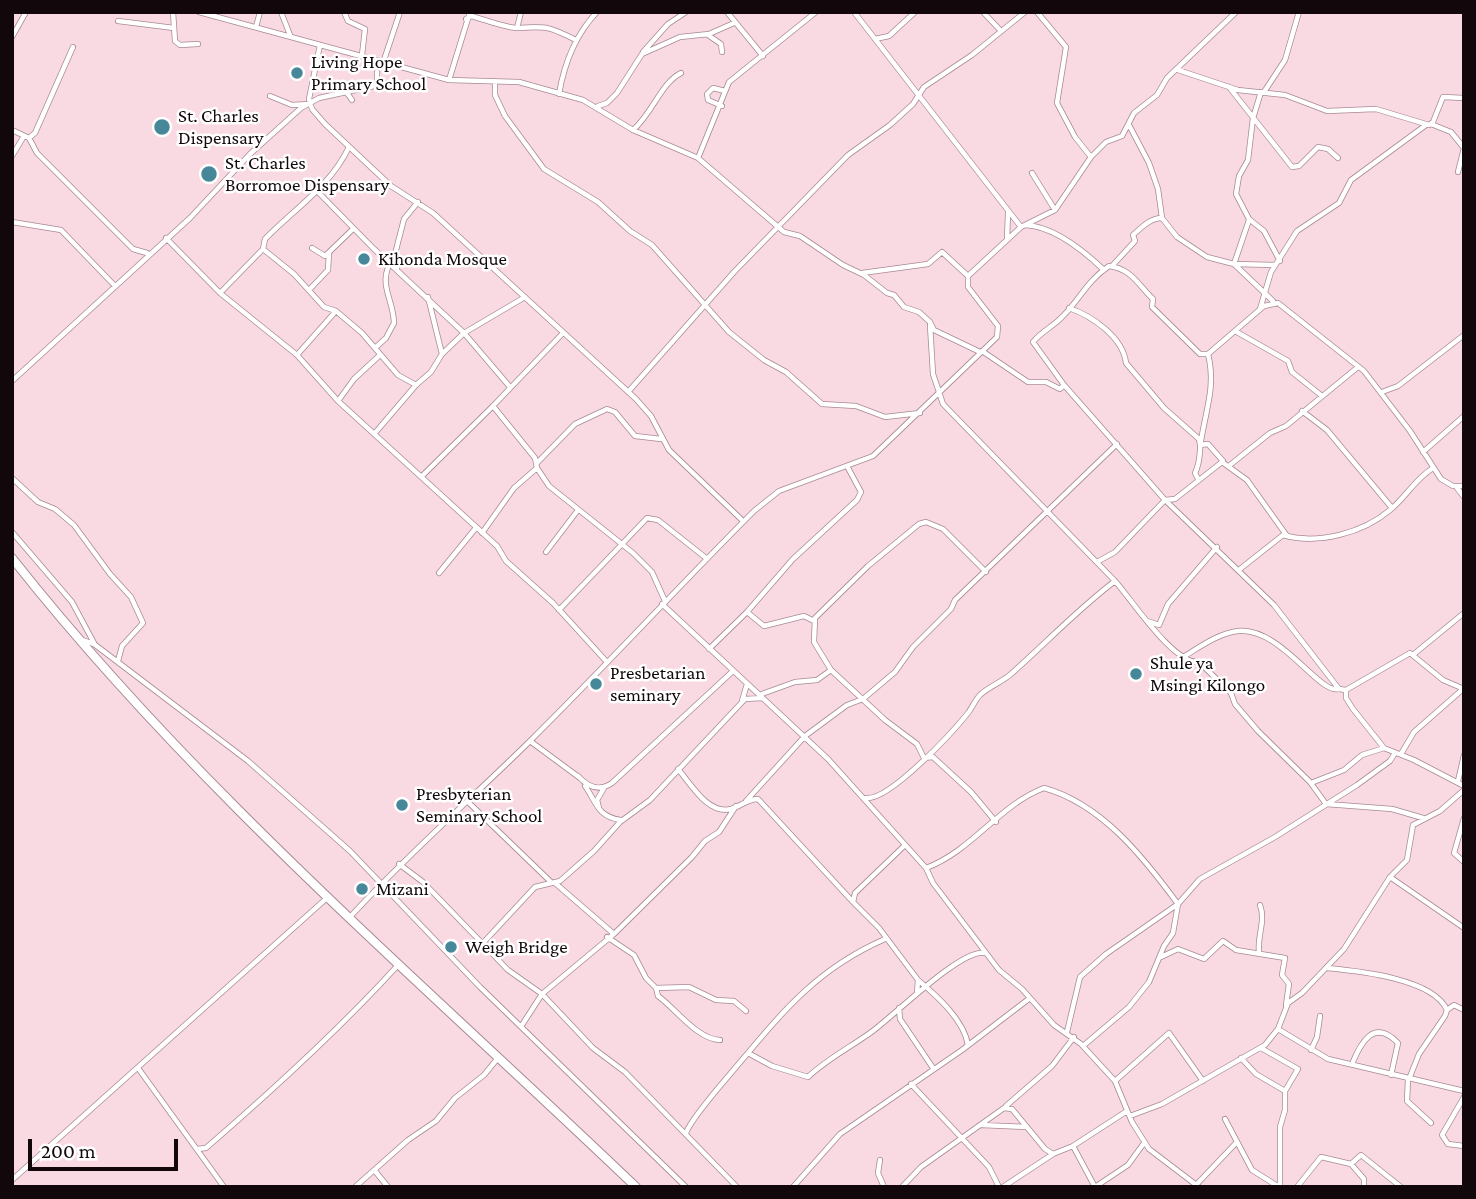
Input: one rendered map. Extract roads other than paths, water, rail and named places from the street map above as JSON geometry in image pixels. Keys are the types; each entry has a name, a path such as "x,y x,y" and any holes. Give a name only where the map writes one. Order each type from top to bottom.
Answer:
{"highway":[{"path":"12,558 79,639 207,777 328,896 636,1187"}],"street":[{"path":"12,37 26,12"},
{"path":"173,12 177,44 198,44"},
{"path":"199,12 384,60 449,80 519,82 598,106 633,130 698,158 778,227 800,236 894,295 904,307 919,312 934,330 981,351 1028,382 1048,382 1060,388 1064,385"},
{"path":"256,27 260,12"},
{"path":"281,12 290,36"},
{"path":"344,12 348,21 365,29 362,55"},
{"path":"449,80 470,12"},
{"path":"517,29 522,12"},
{"path":"559,94 562,76 576,40 597,12"},
{"path":"598,106 607,103 617,93 642,54 668,24 686,12"},
{"path":"727,12 763,57"},
{"path":"698,158 731,80 816,12"},
{"path":"854,12 1008,212 1023,226 1038,226 1059,236 1104,270"},
{"path":"882,48 885,38 915,12"},
{"path":"983,12 1001,31"},
{"path":"628,392 778,227 848,155 890,125 919,97 924,87 1025,12"},
{"path":"1037,12 1066,47 1057,103 1075,137 1091,157"},
{"path":"350,917 399,864 530,741 743,521 779,491 873,456 921,413 1000,333 998,325 968,287 968,276 1023,226 1055,210 1091,157 1106,142 1122,136 1134,113 1157,95 1167,78 1237,12"},
{"path":"1278,263 1265,231 1249,219 1236,194 1239,176 1248,160 1253,118 1262,92 1286,60 1299,12"},
{"path":"384,60 400,13"},
{"path":"466,19 471,16 517,29 530,25 549,27 576,40"},
{"path":"118,21 174,28"},
{"path":"642,54 680,37 708,34 734,23"},
{"path":"708,34 722,44 722,52"},
{"path":"875,39 885,38"},
{"path":"320,45 310,104 325,124 391,186 418,202 628,392 651,416 661,439 743,521"},
{"path":"12,156 26,137 35,133 73,47"},
{"path":"1178,70 1228,86 1285,95 1327,111 1376,109 1451,132 1464,148 1458,172"},
{"path":"377,72 377,86"},
{"path":"633,130 655,105 670,78 681,73"},
{"path":"495,82 495,95 505,116 544,169 579,189 652,245 729,332 786,372 822,404 856,406 885,417 921,413"},
{"path":"12,382 290,117 319,98 388,83"},
{"path":"1228,86 1292,167 1300,166 1318,147 1328,149 1338,158"},
{"path":"722,106 708,100 707,94 713,88 725,91"},
{"path":"347,93 352,100"},
{"path":"270,96 292,105 310,104"},
{"path":"1259,310 1278,263 1297,231 1340,202 1351,180 1428,124 1443,97 1464,98"},
{"path":"1129,124 1149,163 1158,189 1162,218 1177,237 1204,256 1234,264 1278,263"},
{"path":"12,130 26,137 37,153 133,249 148,253"},
{"path":"220,293 263,249 265,239 318,192 341,165 349,147"},
{"path":"1032,173 1055,210"},
{"path":"318,192 389,263 428,296 510,387"},
{"path":"375,348 386,338 394,323 385,291 389,263 395,254 405,214 418,202"},
{"path":"1007,239 1008,212"},
{"path":"1162,218 1152,220 1136,233 1133,236 1135,241 1112,266 1088,283 1069,308 1033,342 1064,385 1166,500 1274,605 1342,689 1353,709 1384,748 1458,781 1464,788 1440,811 1423,818 1412,827 1408,857 1390,877 1349,944 1286,1006"},
{"path":"1234,264 1249,219"},
{"path":"12,222 61,230 115,286"},
{"path":"312,248 324,256 329,254 354,229"},
{"path":"166,238 220,293 297,355 338,401 481,534 559,610 606,661"},
{"path":"263,249 324,307 336,311 375,348 398,376 416,385"},
{"path":"859,273 928,264 942,252 968,276"},
{"path":"309,290 328,270 329,254"},
{"path":"395,254 397,270"},
{"path":"1234,264 1273,302 1294,313 1358,367 1382,392 1441,479 1457,487 1464,497"},
{"path":"1112,266 1135,277 1153,299 1152,307 1166,323 1185,337 1198,352 1208,354"},
{"path":"428,296 442,354"},
{"path":"375,433 416,385 431,372 442,354 464,333 525,297"},
{"path":"1208,354 1259,310 1273,302"},
{"path":"1069,308 1086,314 1113,338 1125,354 1126,363 1169,413 1199,439 1201,460 1195,473 1198,479"},
{"path":"297,355 336,311"},
{"path":"930,322 933,374 938,396 1115,580 1141,611 1144,620 1183,657 1191,663 1199,662 1208,669 1231,693 1235,704 1258,731 1310,782 1326,804 1392,809 1423,818"},
{"path":"1234,331 1288,361 1292,372 1322,396"},
{"path":"421,477 563,333"},
{"path":"1382,392 1398,386 1464,335"},
{"path":"1200,445 1213,384 1208,354"},
{"path":"338,401 354,379 380,355"},
{"path":"1097,562 1115,552 1166,500 1175,499 1198,479 1227,464 1358,367"},
{"path":"492,405 535,458 536,466 549,486 621,545 634,552 654,575 663,603 709,649 805,736 864,797 904,847 926,868 933,883 986,953 1054,1024 1074,1037 1115,1081 1144,1143 1198,1186 1237,1143"},
{"path":"481,534 514,488 575,424 607,409 615,412 635,436 661,439"},
{"path":"1302,411 1327,430 1392,508"},
{"path":"1423,452 1464,416"},
{"path":"746,801 805,736 847,705 863,699 895,672 913,647 951,609 955,600 1117,444"},
{"path":"1200,445 1208,444 1247,480 1287,536"},
{"path":"709,649 747,612 793,559 859,497 861,492 846,466"},
{"path":"1239,569 1283,535 1318,539 1348,532 1392,508 1419,478 1433,468"},
{"path":"12,478 38,502 55,509 74,525 110,574 131,597 143,622 122,646 118,661"},
{"path":"1457,487 1464,486"},
{"path":"546,552 578,510"},
{"path":"559,610 647,519 654,518 706,558"},
{"path":"924,758 917,744 831,670 814,642 814,621 874,560 919,524 926,522 943,529 986,572"},
{"path":"439,573 475,529"},
{"path":"12,532 72,602 94,644"},
{"path":"1144,620 1159,625 1168,604 1217,547"},
{"path":"864,797 877,797 924,758 968,714 978,696 1010,675 1069,617 1115,580"},
{"path":"747,612 764,626 804,616 814,621"},
{"path":"1183,657 1229,633 1254,631 1289,652 1328,688 1342,689 1409,654 1415,654 1464,613"},
{"path":"79,639 94,644 118,661 248,761 382,882 391,895 480,987 687,1187"},
{"path":"1067,1032 1080,977 1106,954 1178,904 1200,879 1275,837 1370,776 1398,754 1414,732 1463,689 1443,680 1415,654"},
{"path":"483,943 530,892 540,884 553,883 594,851 622,820 650,800 742,702 750,696 761,696 795,682 817,680 831,670"},
{"path":"599,808 597,800 605,787 627,770 733,671"},
{"path":"742,702 747,684"},
{"path":"530,741 578,776 586,785 605,787"},
{"path":"1310,782 1342,772 1362,755 1384,748"},
{"path":"1458,781 1464,755"},
{"path":"924,758 933,757 943,765 996,822"},
{"path":"678,769 707,803 722,809 754,798 762,802 776,821 879,928 918,980 928,986 966,1033 968,1045"},
{"path":"578,776 591,794 592,803 609,817 622,820"},
{"path":"926,868 948,860 1025,797 1042,789 1051,790 1107,823 1143,858 1178,904 1172,935 1152,978 1133,1003 1082,1045 1066,1051"},
{"path":"467,801 610,936 634,955 646,978 656,988 658,996 710,1040 720,1040"},
{"path":"522,1025 541,994 610,936 692,857 705,841 719,832 736,806"},
{"path":"608,834 609,817"},
{"path":"1464,818 1453,846 1454,853 1464,862"},
{"path":"845,895 855,893 904,847"},
{"path":"399,864 423,882 517,979 541,994 593,1048 627,1074 737,1187"},
{"path":"1390,877 1464,928"},
{"path":"853,902 855,893"},
{"path":"12,1180 328,896"},
{"path":"1259,953 1258,940 1264,917 1260,905"},
{"path":"1172,935 1178,949"},
{"path":"686,1134 688,1127 796,997 857,951 885,939"},
{"path":"911,1084 989,1167 1001,1187 1128,1113 1162,1104 1203,1082 1261,1048 1278,1029 1289,988 1282,975 1286,959 1235,950 1223,941 1204,958 1178,949 1161,958"},
{"path":"748,1053 772,1066 808,1077 825,1062 874,1030 917,993 975,953 986,953"},
{"path":"197,1149 206,1148 271,1090 357,1010 400,963"},
{"path":"1326,968 1389,977 1423,990 1444,1004 1447,1010"},
{"path":"917,993 918,980"},
{"path":"656,988 689,987 716,1000 734,1001 746,1011"},
{"path":"793,1187 833,1140 1030,998"},
{"path":"1431,1123 1406,1101 1409,1079 1419,1054 1447,1010 1454,1006 1464,1010"},
{"path":"900,1007 900,1019 933,1068"},
{"path":"1311,1050 1317,1037 1320,1016"},
{"path":"1278,1029 1328,1059 1464,1094 1442,1135 1448,1144 1464,1146"},
{"path":"1115,1081 1169,1032 1203,1082"},
{"path":"1352,1064 1364,1039 1374,1033 1381,1033 1398,1043 1391,1075"},
{"path":"902,1187 920,1167 1004,1108 1066,1051 1074,1037"},
{"path":"1261,1048 1298,1069 1285,1091 1285,1110 1279,1127 1279,1187"},
{"path":"355,1187 408,1140 436,1121 455,1098 484,1076 498,1058"},
{"path":"1241,1058 1256,1074 1285,1091"},
{"path":"138,1069 224,1187"},
{"path":"1004,1108 1011,1108 1045,1149 1054,1154"},
{"path":"1225,1119 1252,1170 1279,1187"},
{"path":"980,1125 1027,1127"},
{"path":"678,1126 688,1127"},
{"path":"1073,1146 1095,1187 1130,1163 1144,1143"},
{"path":"1351,1164 1361,1155 1401,1187"},
{"path":"1297,1187 1321,1157 1351,1164 1364,1179 1364,1187"},
{"path":"880,1160 878,1173 884,1187"},
{"path":"375,1171 388,1187"}],"place":[{"name":"Living Hope Primary School","path":"297,73"},
{"name":"St. Charles Dispensary","path":"162,127"},
{"name":"St. Charles Borromoe Dispensary","path":"209,174"},
{"name":"Kihonda Mosque","path":"364,259"},
{"name":"Shule ya Msingi Kilongo","path":"1136,674"},
{"name":"Presbetarian seminary","path":"596,684"},
{"name":"Presbyterian Seminary School","path":"402,805"},
{"name":"Mizani","path":"362,889"},
{"name":"Weigh Bridge","path":"451,947"}]}
